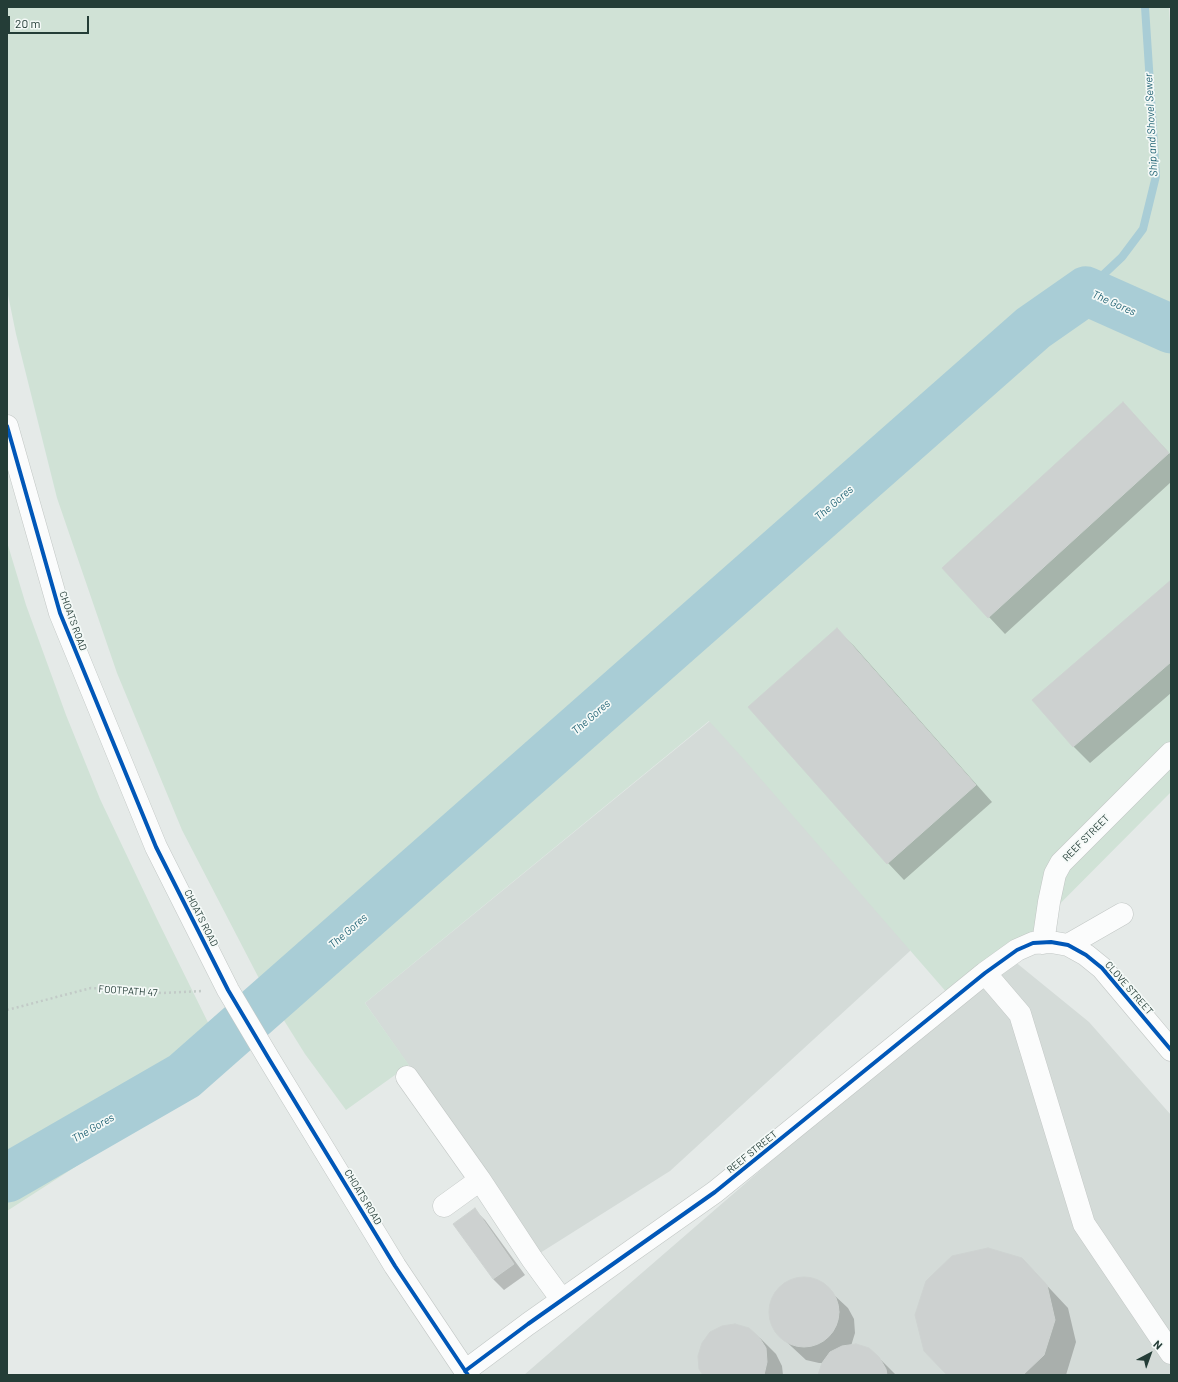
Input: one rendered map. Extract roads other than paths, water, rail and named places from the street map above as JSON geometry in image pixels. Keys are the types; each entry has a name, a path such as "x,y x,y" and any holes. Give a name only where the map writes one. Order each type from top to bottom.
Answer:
{"street":[{"name":"CHOATS ROAD","path":"7,426 60,613 156,847 228,990 395,1266 467,1373"},
{"name":"REEF STREET","path":"467,1373 562,1300 714,1192 985,973 1017,950 1033,943 1043,943 1055,874 1061,862 1171,753"},
{"path":"1068,945 1122,914"},
{"name":"CLOVE STREET","path":"1043,943 1051,942 1068,945 1086,955 1102,968 1171,1050"},
{"path":"985,973 1020,1014 1084,1224 1171,1353"},
{"path":"407,1077 480,1180 532,1259 562,1300"},
{"path":"444,1206 480,1180"}],"waterway":[{"name":"Ship and Shovel Sewer","path":"1086,291 1122,257 1143,229 1156,176 1145,7"},
{"name":"The Gores","path":"7,1178 184,1076 1033,328 1086,291 1171,329"}]}
